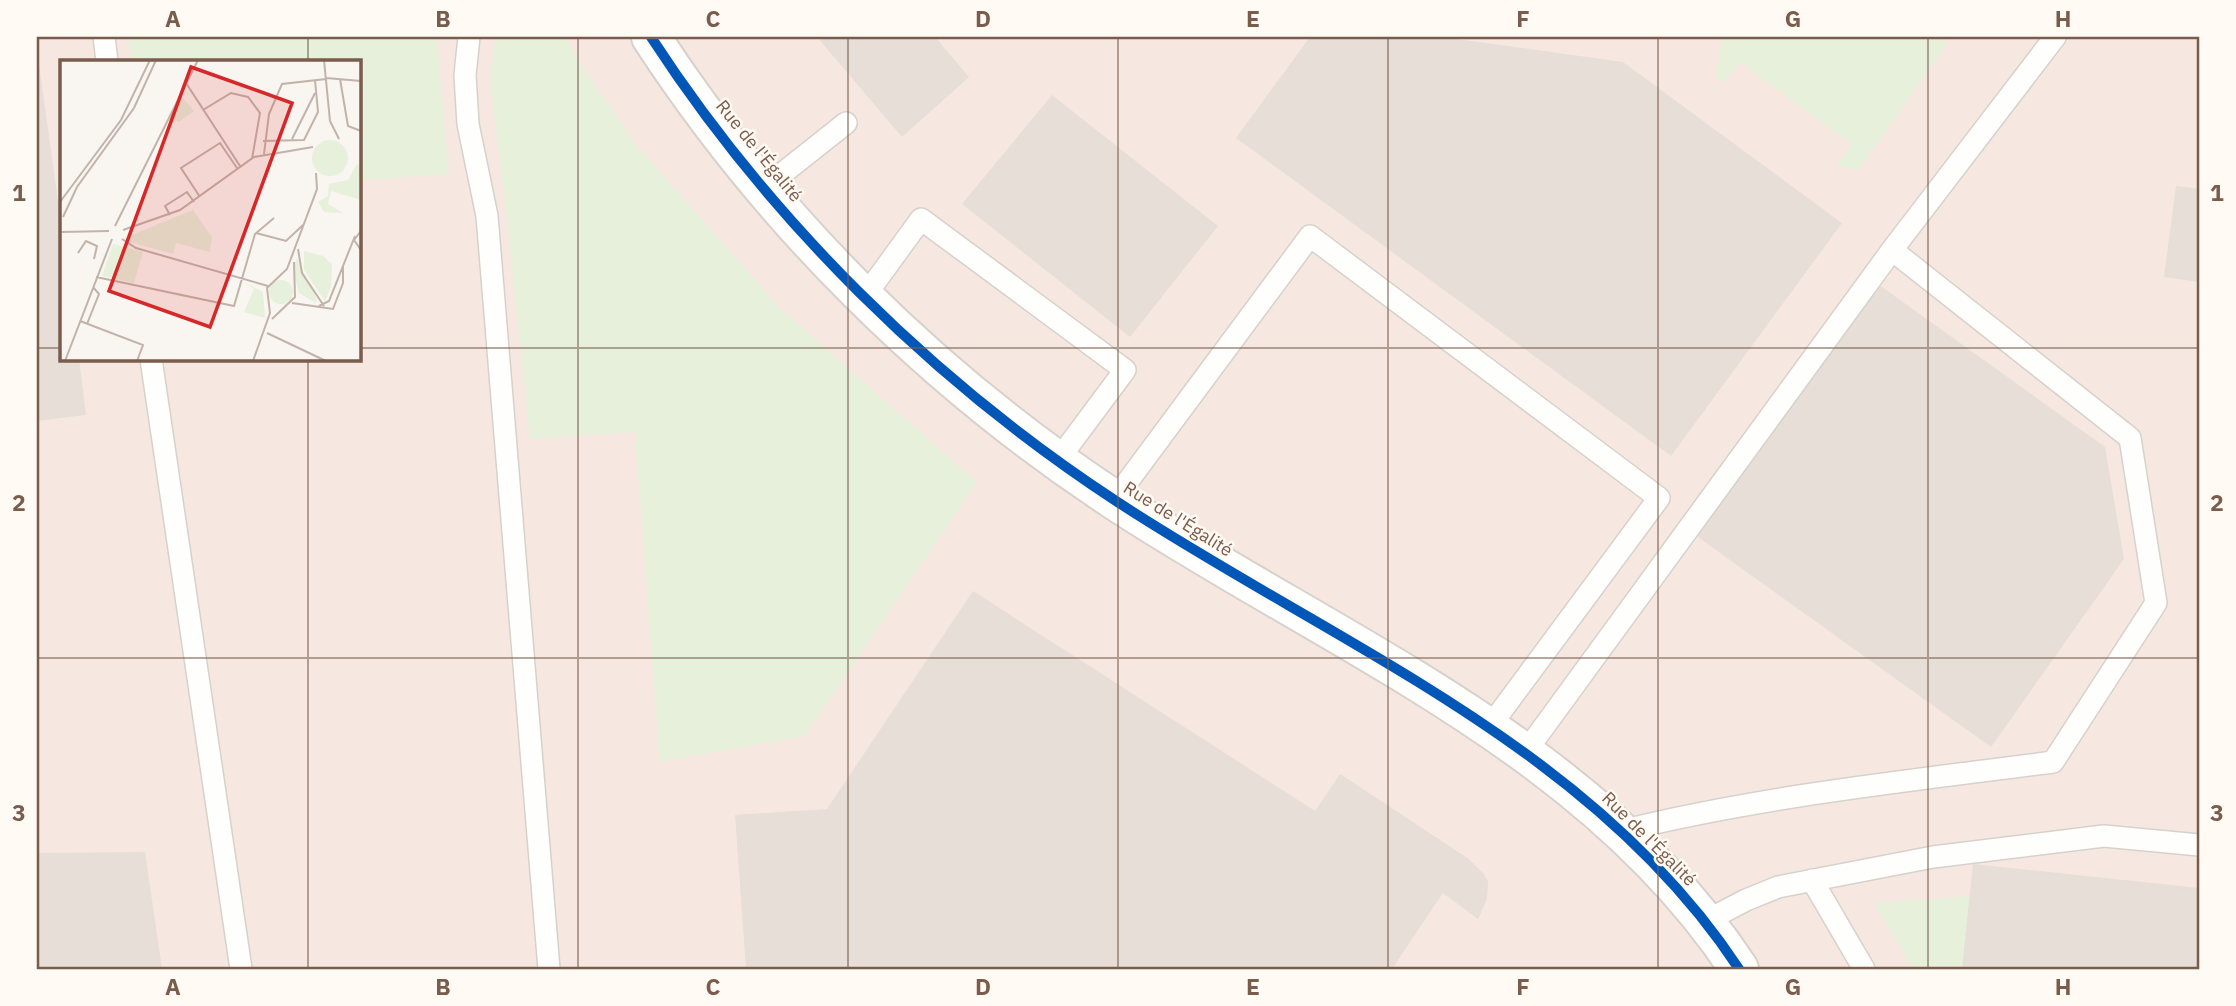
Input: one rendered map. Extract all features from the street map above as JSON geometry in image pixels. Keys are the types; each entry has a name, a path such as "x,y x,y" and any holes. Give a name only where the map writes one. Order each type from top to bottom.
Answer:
{"street":[{"name":"Rue de l'Égalité","path":"651,37 701,108 764,188 832,264 964,387 1114,500 1408,676 1556,776 1621,831 1663,874 1739,969"}],"lane":[{"path":"104,37 107,60"},
{"path":"469,37 466,101 468,124 487,216 549,969"},
{"path":"1524,754 1892,250 2055,37"},
{"path":"764,188 846,123"},
{"path":"865,296 922,219 1125,370 1058,460"},
{"path":"1114,500 1310,236 1659,499 1488,729"},
{"path":"1621,831 1674,818 1776,801 2053,762 2156,603 2130,438 1892,250"},
{"path":"151,360 241,969"},
{"path":"1704,922 1778,887 1933,857 2104,836 2199,845"},
{"path":"1812,880 1864,969"}],"shaded area":[{"path":"37,37 2199,37 2199,969 37,969"}],"green space":[{"path":"128,37 437,37 448,174 360,180 360,60 131,60"},
{"path":"496,37 566,37 580,63 636,145 782,310 977,482 805,736 660,762 635,432 530,439 490,80"},
{"path":"1722,37 1945,37 1945,47 1858,170 1837,166 1852,145 1740,62 1723,83 1716,77"},
{"path":"1970,896 1962,969 1913,969 1874,903"}],"building":[{"path":"817,37 935,37 969,77 902,137"},
{"path":"1310,37 1442,37 1623,62 1842,223 1671,456 1236,138"},
{"path":"37,50 60,216 60,360 79,360 86,415 37,421"},
{"path":"1052,95 1218,226 1130,337 962,204"},
{"path":"2176,186 2199,189 2199,282 2164,277"},
{"path":"1875,282 2105,447 2124,559 1991,747 1695,535"},
{"path":"973,591 1315,811 1340,774 1469,859 1483,873 1488,881 1487,899 1478,919 1443,893 1392,969 746,969 735,815 827,809"},
{"path":"145,852 162,969 37,969 37,853"},
{"path":"1973,864 2199,888 2199,969 1962,969"}],"cycle path":[{"path":"651,37 748,170 802,233 920,350 983,404 1116,501 1453,704 1534,760 1610,821 1679,890 1739,969"}]}
